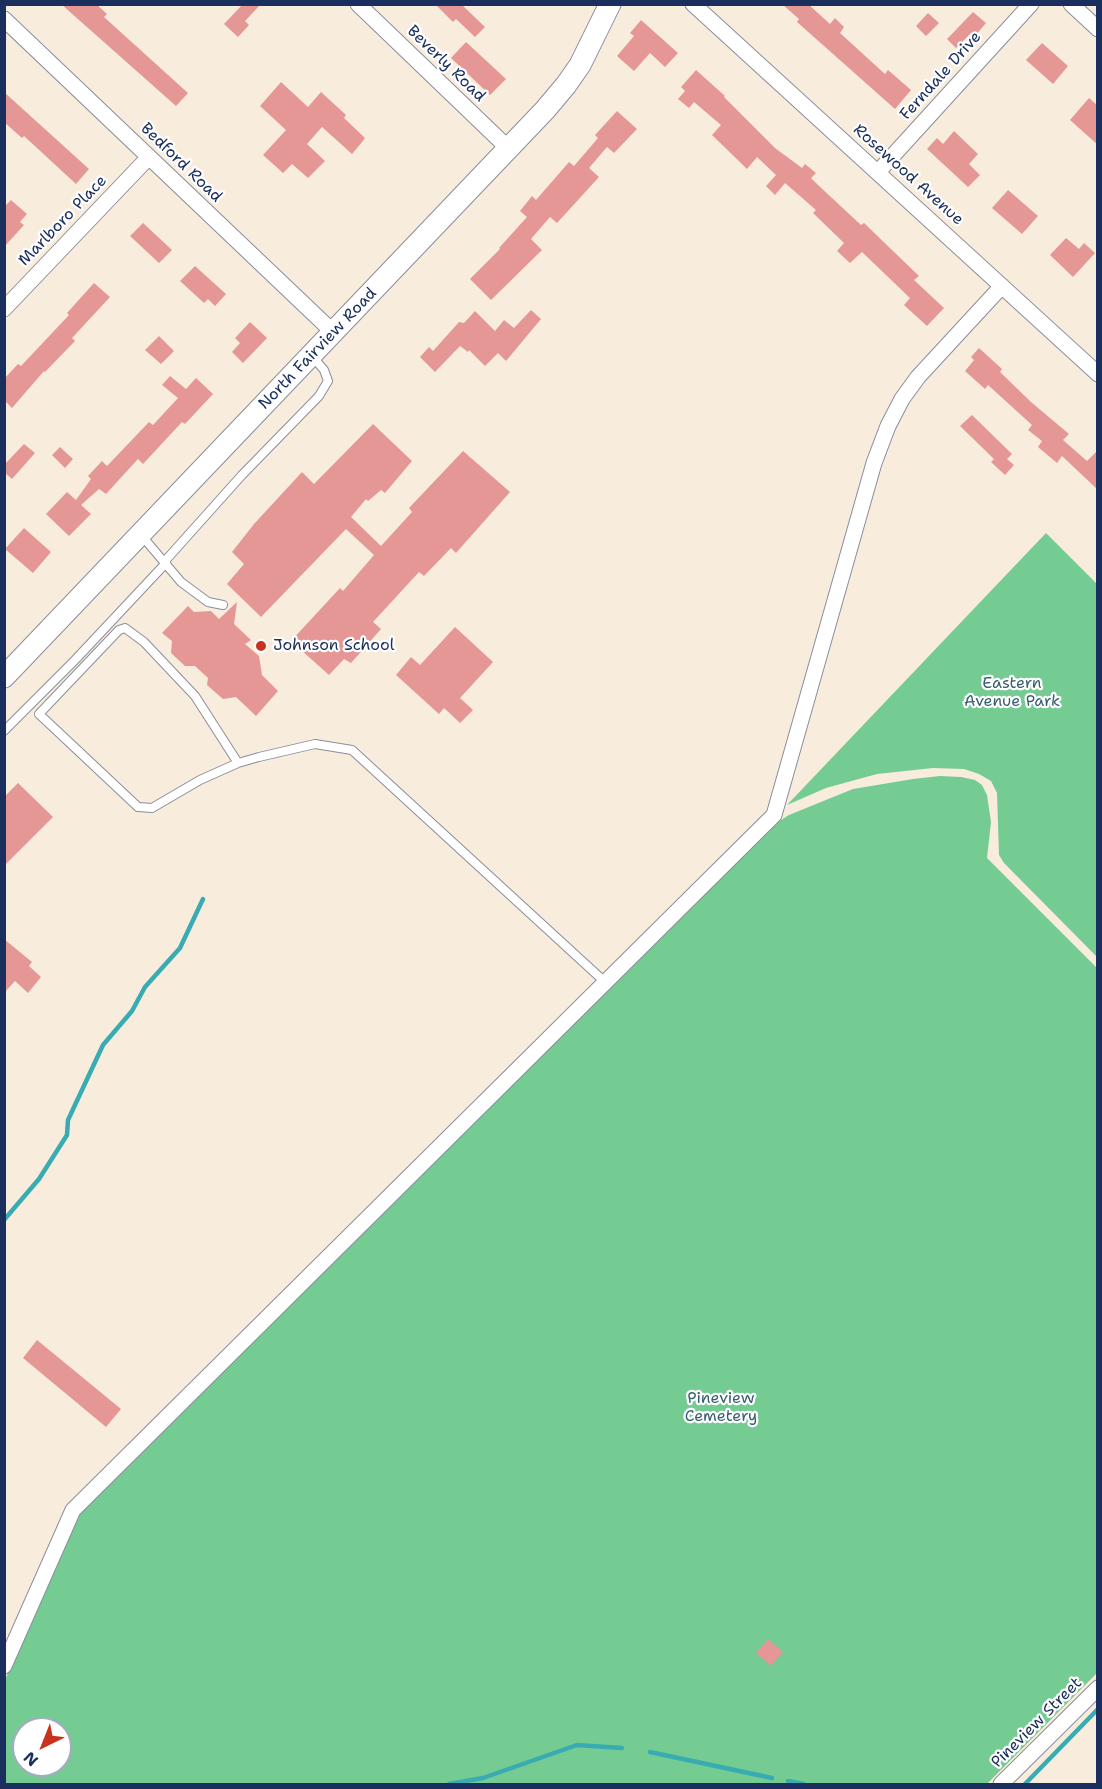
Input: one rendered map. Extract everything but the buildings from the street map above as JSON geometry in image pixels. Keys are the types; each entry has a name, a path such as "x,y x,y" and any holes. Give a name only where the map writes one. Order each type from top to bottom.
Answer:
{"main road":[{"name":"North Fairview Road","path":"4,677 509,149 566,85 580,64 610,4"}],"street":[{"name":"Beverly Road","path":"358,4 509,149"},
{"name":"Rosewood Avenue","path":"693,4 1098,374"},
{"name":"Ferndale Drive","path":"878,172 1031,4"},
{"path":"1071,4 1098,29"},
{"name":"Bedford Road","path":"4,19 334,333"},
{"name":"Marlboro Place","path":"4,309 148,158"},
{"path":"4,1665 73,1510 774,815 874,463 888,426 902,399 918,377 1002,286"},
{"name":"Pineview Street","path":"1001,1785 1098,1688"}],"lane":[{"path":"4,731 75,660 166,562 242,475 319,396 328,381 324,370 312,356"},
{"path":"141,535 181,582 208,603 223,605"},
{"path":"238,763 195,696 144,642 125,628 119,630 39,714 138,807 152,808 200,780 238,763 315,744 352,750 606,983"}],"green space":[{"name":"Eastern Avenue Park","path":"1046,533 1097,584 1097,957 1004,863 999,855 997,793 991,781 979,774 964,769 933,768 877,774 826,788 787,805"},
{"name":"Pineview Cemetery","path":"940,776 975,780 982,785 987,795 991,822 987,858 1097,968 1097,1673 987,1784 5,1784 5,1680 65,1539 80,1513 778,822 789,815 853,789"}],"waterway":[{"path":"4,1220 39,1179 67,1135 68,1120 103,1045 132,1011 145,987 180,948 203,899"},
{"path":"1025,1784 1098,1709"},
{"path":"449,1784 483,1778 577,1745 622,1748"},
{"path":"650,1752 772,1778"},
{"path":"788,1781 804,1784"}],"place":[{"name":"Johnson School","path":"261,646"}]}
